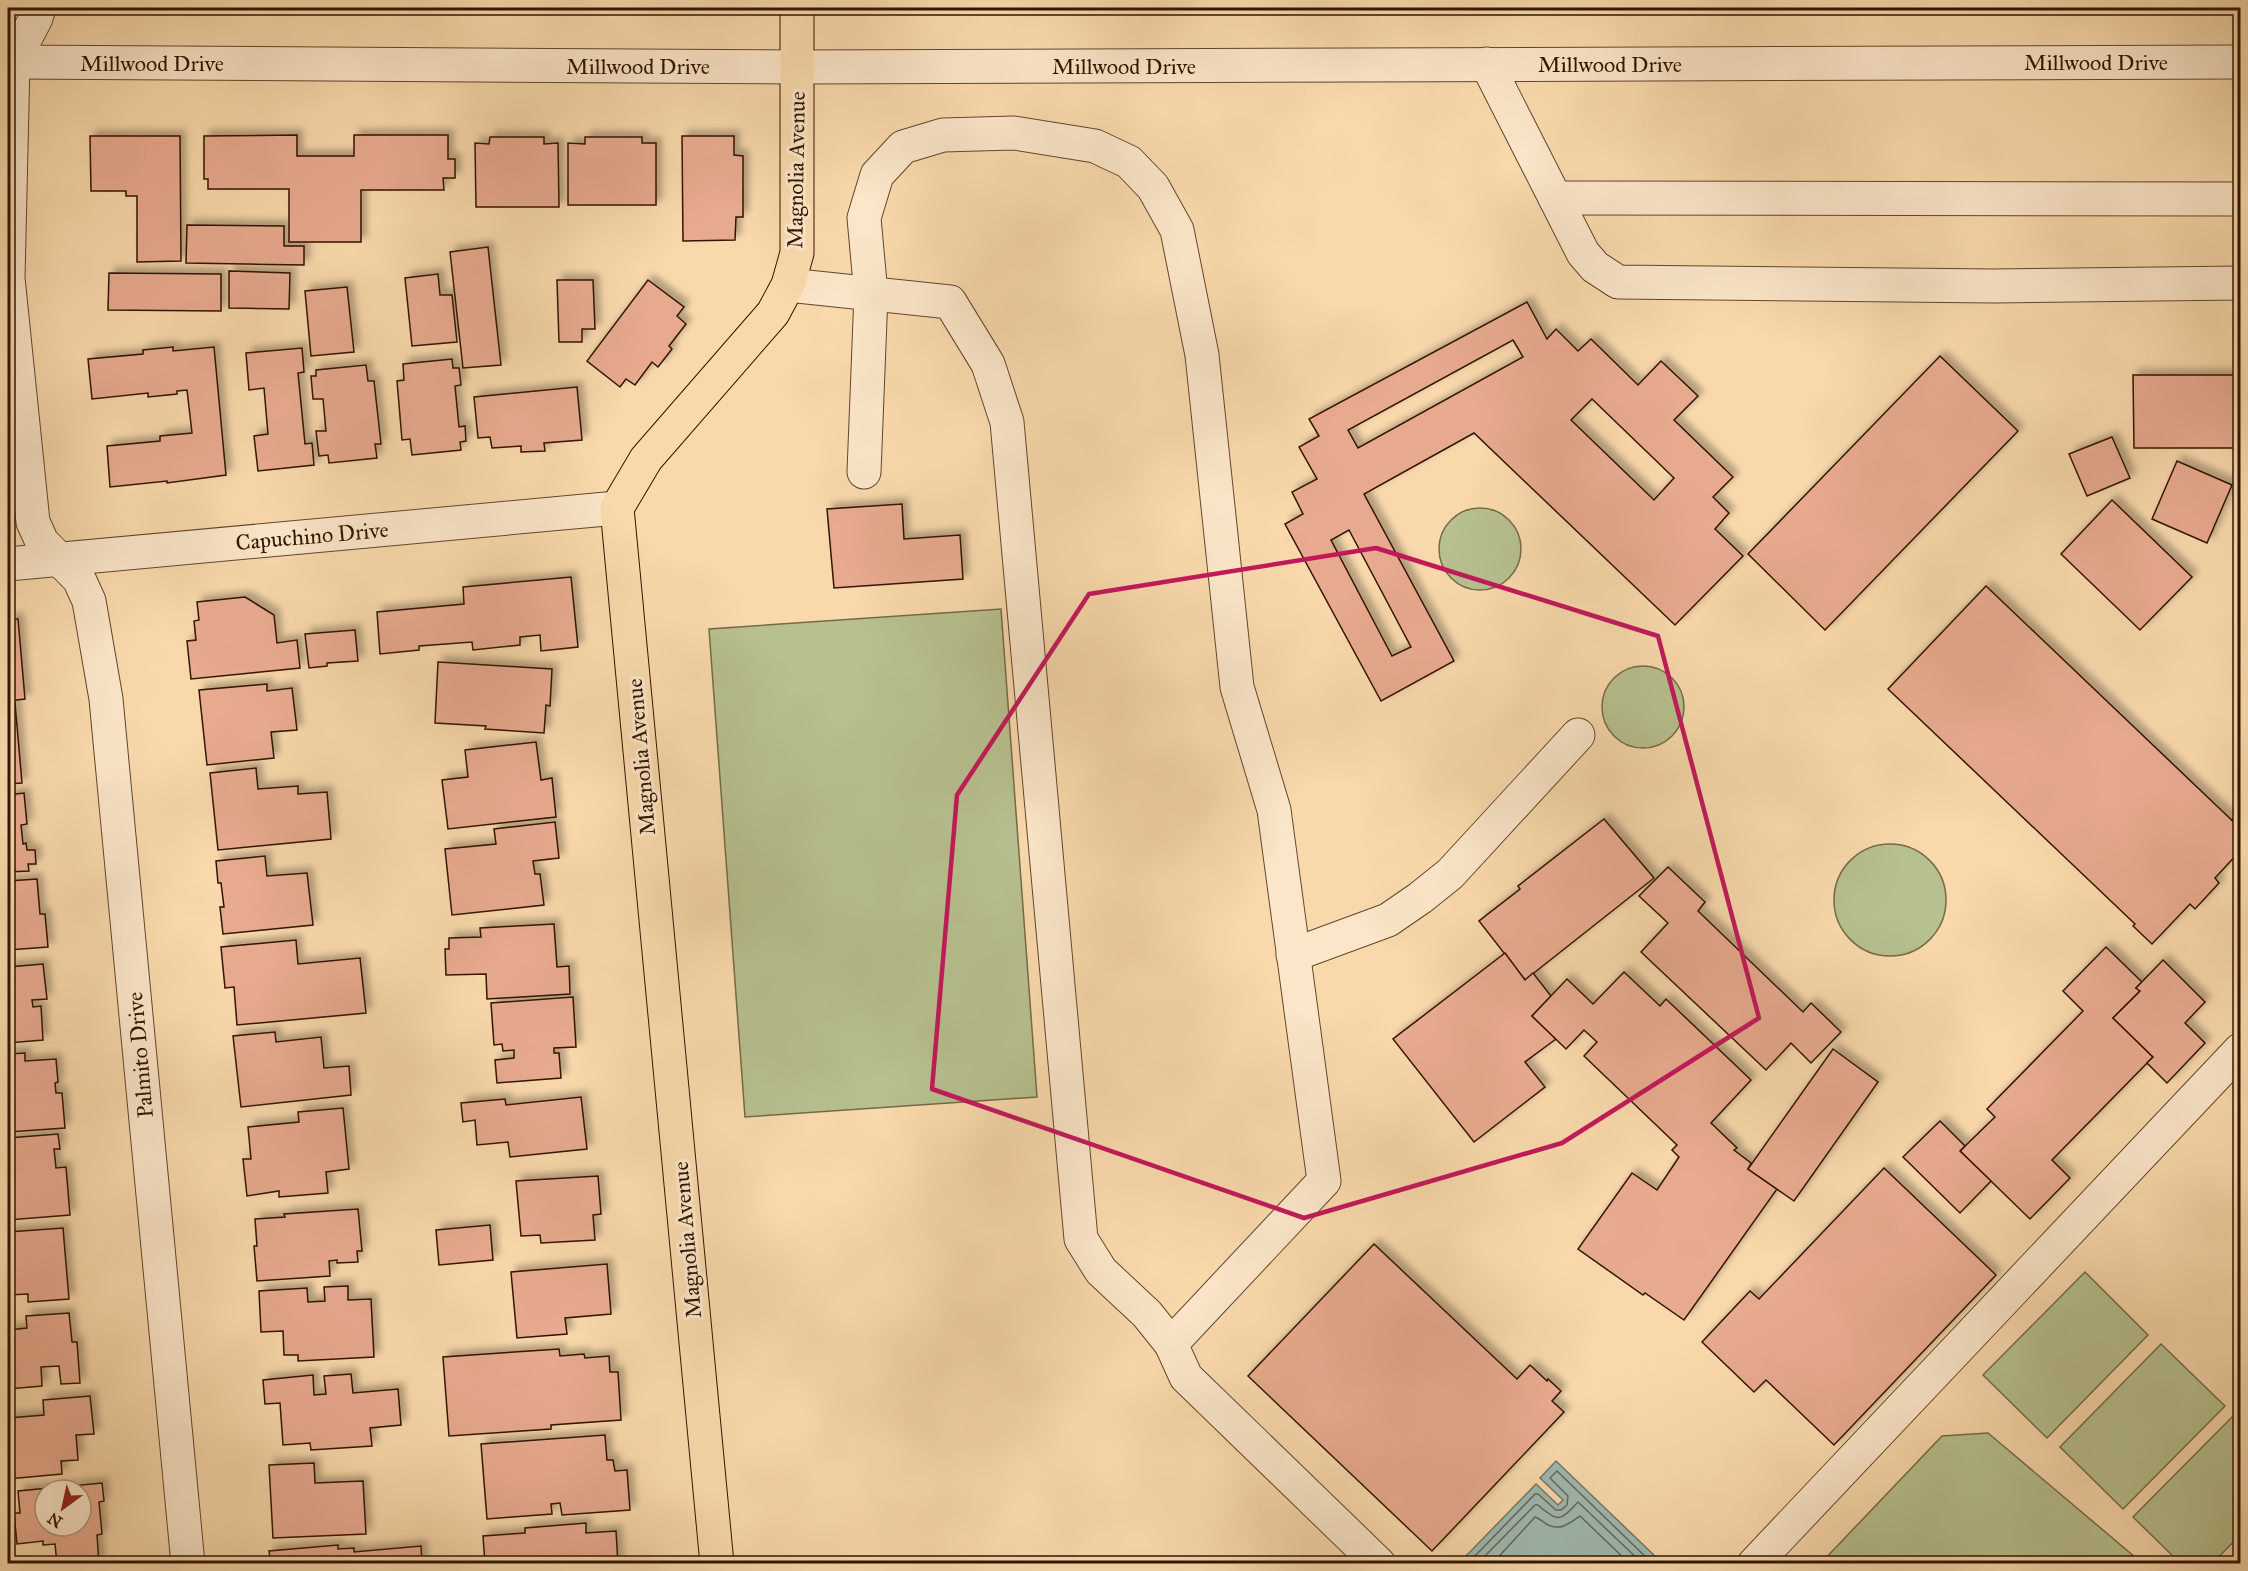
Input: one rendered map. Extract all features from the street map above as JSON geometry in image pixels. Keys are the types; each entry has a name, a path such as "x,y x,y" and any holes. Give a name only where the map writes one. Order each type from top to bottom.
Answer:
{"main road":[{"name":"Magnolia Avenue","path":"717,1563 617,508 646,459 772,313 788,285 797,253 797,8"}],"street":[{"path":"9,59 36,18 39,8"},
{"name":"Millwood Drive","path":"9,59 797,67 2241,62"},
{"name":"Palmito Drive","path":"9,59 8,278 33,522 42,542 79,579 89,601 106,699 188,1563"},
{"path":"1487,64 1583,253 1595,267 1618,282 1982,286 2241,283"},
{"path":"864,472 871,294 864,218 877,175 903,147 943,135 1014,133 1095,146 1129,162 1153,187 1177,230 1202,355 1237,687 1274,810 1324,1181 1171,1344"},
{"path":"1555,198 2241,199"},
{"path":"788,285 950,302 988,364 1007,422 1081,1239 1101,1271 1147,1314 1171,1344 1186,1377 1379,1563"},
{"name":"Capuchino Drive","path":"8,564 617,508"},
{"path":"1293,955 1388,920 1420,898 1450,874 1578,735"},
{"path":"1754,1563 2241,1050"}],"highlighted area":[{"path":"1376,548 1658,636 1759,1018 1562,1143 1304,1218 932,1089 957,795 1089,594"}],"green space":[{"path":"1480,508 1496,511 1509,520 1518,533 1521,549 1518,565 1509,578 1496,587 1480,590 1464,587 1451,578 1442,565 1439,549 1442,533 1451,520 1464,511"},
{"path":"1001,609 1037,1097 745,1117 709,629"},
{"path":"1643,666 1659,669 1672,678 1681,691 1684,707 1681,723 1672,736 1659,745 1643,748 1627,745 1614,736 1605,723 1602,707 1605,691 1614,678 1627,669"},
{"path":"1890,844 1911,848 1929,861 1942,879 1946,900 1942,921 1929,939 1911,952 1890,956 1869,952 1851,939 1838,921 1834,900 1838,879 1851,861 1869,848"},
{"path":"2085,1272 2148,1335 2047,1438 1983,1375"},
{"path":"2161,1344 2225,1406 2123,1509 2060,1447"},
{"path":"2235,1414 2240,1419 2240,1535 2213,1563 2180,1563 2133,1517"},
{"path":"1988,1433 2142,1563 1821,1563 1942,1436"}],"water":[{"path":"1556,1461 1659,1560 1656,1563 1471,1564 1465,1557 1536,1484 1558,1505 1563,1500 1540,1478"}],"building":[{"path":"297,135 297,156 354,156 354,135 448,135 448,159 455,159 455,178 443,178 444,190 361,190 361,242 289,242 289,189 208,189 208,179 204,179 204,136"},
{"path":"90,136 180,136 181,261 137,262 137,196 126,196 126,191 91,191"},
{"path":"682,136 734,136 734,155 743,156 743,217 736,217 735,240 683,241"},
{"path":"490,137 544,137 544,144 558,143 559,207 476,207 475,143 489,144"},
{"path":"585,137 642,137 642,143 656,143 656,205 568,205 568,143 585,144"},
{"path":"187,225 284,226 284,246 304,246 304,265 186,263"},
{"path":"488,247 501,365 463,368 450,252"},
{"path":"229,271 290,273 289,309 229,308"},
{"path":"109,273 221,274 221,311 108,310"},
{"path":"438,274 440,295 452,295 457,342 412,346 405,278"},
{"path":"557,280 593,280 595,329 582,329 582,342 559,342"},
{"path":"648,280 684,307 677,316 686,324 669,346 672,349 658,367 652,362 635,385 626,379 620,387 587,361"},
{"path":"347,287 354,352 311,356 305,291"},
{"path":"1527,302 1547,339 1556,329 1578,351 1591,339 1638,385 1661,361 1698,396 1674,420 1733,477 1713,497 1729,513 1715,529 1743,556 1675,625 1474,433 1364,494 1454,661 1381,701 1285,524 1303,514 1292,492 1317,479 1299,447 1319,436 1309,419","holes":["1513,340 1523,357 1358,448 1348,430","1592,399 1674,478 1654,500 1571,420","1349,530 1411,647 1392,656 1331,540"]},
{"path":"173,347 173,351 214,347 226,475 167,483 167,481 110,487 107,446 160,441 160,436 192,433 187,390 177,391 177,394 148,397 148,393 92,399 88,359 143,354 143,350"},
{"path":"302,348 304,372 298,373 305,444 312,443 314,465 258,471 254,436 268,434 264,388 249,390 246,353"},
{"path":"1940,356 2018,431 1825,630 1748,554"},
{"path":"452,359 453,368 459,368 461,385 455,386 459,427 465,426 466,441 460,442 461,450 412,455 410,439 402,440 397,381 404,380 403,364"},
{"path":"366,365 368,381 374,381 381,444 375,444 377,458 329,463 328,455 319,456 316,431 326,431 323,399 313,399 311,376 316,376 316,370"},
{"path":"2133,375 2240,375 2240,448 2134,448"},
{"path":"577,387 582,440 544,443 545,451 521,452 521,446 492,448 490,437 478,438 474,397"},
{"path":"2112,437 2130,478 2087,496 2069,454"},
{"path":"2177,461 2232,485 2207,543 2152,519"},
{"path":"2112,500 2192,577 2140,630 2061,554"},
{"path":"902,504 904,539 960,535 963,579 834,588 827,509"},
{"path":"571,577 578,647 541,651 540,635 520,637 520,645 473,650 472,642 419,646 419,650 380,654 377,612 464,604 463,587"},
{"path":"1986,586 2240,828 2240,851 2215,878 2219,883 2195,909 2190,904 2152,944 2133,926 2135,924 1888,689"},
{"path":"245,597 274,615 277,643 297,640 300,668 191,679 187,641 196,640 194,621 199,620 197,602"},
{"path":"8,619 18,619 25,699 8,701"},
{"path":"355,630 358,661 327,663 327,666 309,668 305,634"},
{"path":"438,662 552,669 550,706 546,705 544,733 435,723"},
{"path":"267,684 267,691 292,688 297,730 271,732 274,758 207,765 199,690"},
{"path":"15,703 22,783 8,784 8,704"},
{"path":"536,742 541,780 552,778 556,817 448,829 442,780 468,777 465,750"},
{"path":"256,768 258,789 298,786 298,794 327,792 331,839 218,850 210,773"},
{"path":"24,793 27,824 21,825 23,844 26,843 27,850 35,850 36,864 28,864 29,871 8,872 8,795"},
{"path":"2240,811 2240,828 2232,820"},
{"path":"1604,819 1654,878 1525,980 1479,921 1520,889 1518,886"},
{"path":"555,822 559,858 533,861 535,874 540,874 544,905 452,915 445,849 496,844 494,829"},
{"path":"265,856 267,876 307,873 313,925 223,934 220,907 224,907 216,861"},
{"path":"1668,867 1705,902 1698,911 1803,1012 1811,1003 1841,1032 1811,1063 1791,1043 1766,1070 1641,952 1668,923 1639,896"},
{"path":"37,879 40,914 45,914 48,947 8,950 8,881"},
{"path":"554,924 557,967 569,966 570,994 487,999 486,974 446,975 445,949 449,949 449,938 481,937 480,928"},
{"path":"296,940 298,964 360,958 366,1013 237,1025 234,987 225,988 221,947"},
{"path":"2106,947 2142,982 2136,988 2140,991 2113,1018 2153,1057 2052,1160 2070,1178 2030,1219 1960,1151 1995,1117 1987,1109 2083,1011 2063,991"},
{"path":"1505,953 1525,980 1533,973 1551,996 1532,1016 1556,1039 1525,1062 1545,1087 1474,1142 1393,1039"},
{"path":"2163,960 2205,1002 2185,1023 2205,1043 2167,1083 2147,1063 2153,1057 2113,1018 2140,991 2136,988"},
{"path":"43,964 47,999 32,1000 33,1007 41,1006 43,1040 8,1043 8,967"},
{"path":"1624,972 1660,1006 1666,999 1751,1080 1711,1123 1737,1148 1734,1150 1751,1163 1748,1169 1777,1189 1684,1320 1645,1293 1643,1295 1578,1249 1632,1173 1657,1190 1679,1157 1672,1150 1677,1145 1584,1056 1597,1042 1584,1030 1566,1049 1532,1016 1567,979 1593,1004"},
{"path":"573,997 576,1047 554,1048 554,1053 559,1053 561,1078 497,1083 495,1060 514,1058 514,1050 503,1051 502,1044 494,1045 491,1003"},
{"path":"275,1032 276,1042 321,1037 324,1068 349,1066 351,1095 241,1107 233,1036"},
{"path":"1833,1049 1878,1082 1794,1201 1748,1169"},
{"path":"25,1053 25,1061 56,1059 58,1082 55,1083 56,1093 62,1093 65,1128 8,1132 8,1054"},
{"path":"581,1097 587,1149 510,1157 508,1142 477,1145 475,1120 463,1122 461,1103 505,1099 506,1105"},
{"path":"343,1108 349,1169 326,1172 328,1193 279,1197 279,1191 247,1196 243,1159 251,1159 248,1127 299,1122 298,1112"},
{"path":"1940,1121 1965,1146 1960,1151 1991,1181 1960,1213 1903,1157"},
{"path":"58,1134 60,1149 54,1149 56,1168 66,1167 70,1215 8,1220 8,1138"},
{"path":"1884,1168 1996,1275 1834,1445 1766,1380 1754,1392 1702,1342 1750,1291 1759,1299"},
{"path":"598,1176 601,1214 593,1215 595,1240 541,1243 540,1235 521,1236 516,1181"},
{"path":"358,1209 362,1251 357,1251 358,1262 329,1261 330,1276 257,1281 254,1246 257,1246 255,1219 285,1217 284,1214"},
{"path":"490,1225 493,1260 439,1265 436,1230"},
{"path":"63,1228 69,1299 28,1302 28,1294 8,1295 8,1232"},
{"path":"1374,1244 1517,1379 1530,1365 1561,1391 1552,1401 1564,1412 1432,1551 1248,1376"},
{"path":"607,1264 611,1314 565,1318 567,1334 517,1338 511,1272"},
{"path":"348,1286 348,1300 371,1299 374,1357 298,1361 298,1355 284,1355 283,1331 261,1332 259,1291 307,1288 308,1302 325,1301 324,1287"},
{"path":"69,1313 72,1342 77,1342 80,1383 61,1384 59,1366 41,1367 42,1386 8,1389 8,1330 27,1328 26,1316"},
{"path":"559,1349 560,1356 584,1354 585,1358 609,1356 610,1372 618,1372 621,1420 551,1425 551,1429 449,1436 443,1357"},
{"path":"351,1374 353,1393 398,1389 401,1425 370,1428 372,1446 311,1450 310,1443 283,1445 280,1403 265,1404 263,1380 313,1375 314,1395 326,1394 324,1376"},
{"path":"90,1396 94,1434 76,1435 78,1460 61,1461 62,1474 8,1479 8,1418 44,1415 43,1400"},
{"path":"605,1435 607,1460 613,1460 615,1471 627,1470 630,1510 562,1515 560,1503 551,1504 552,1514 487,1519 481,1444"},
{"path":"314,1463 315,1483 363,1481 366,1534 273,1538 269,1465"},
{"path":"102,1483 104,1501 99,1502 102,1534 97,1535 99,1564 57,1564 55,1544 43,1545 43,1541 17,1544 14,1513 20,1513 18,1491 33,1490 33,1538 93,1538 93,1484"},
{"path":"586,1523 586,1533 616,1531 618,1564 485,1564 483,1536 525,1533 525,1528"},
{"path":"338,1545 338,1549 354,1548 354,1552 421,1546 422,1564 271,1564 269,1551"}]}
